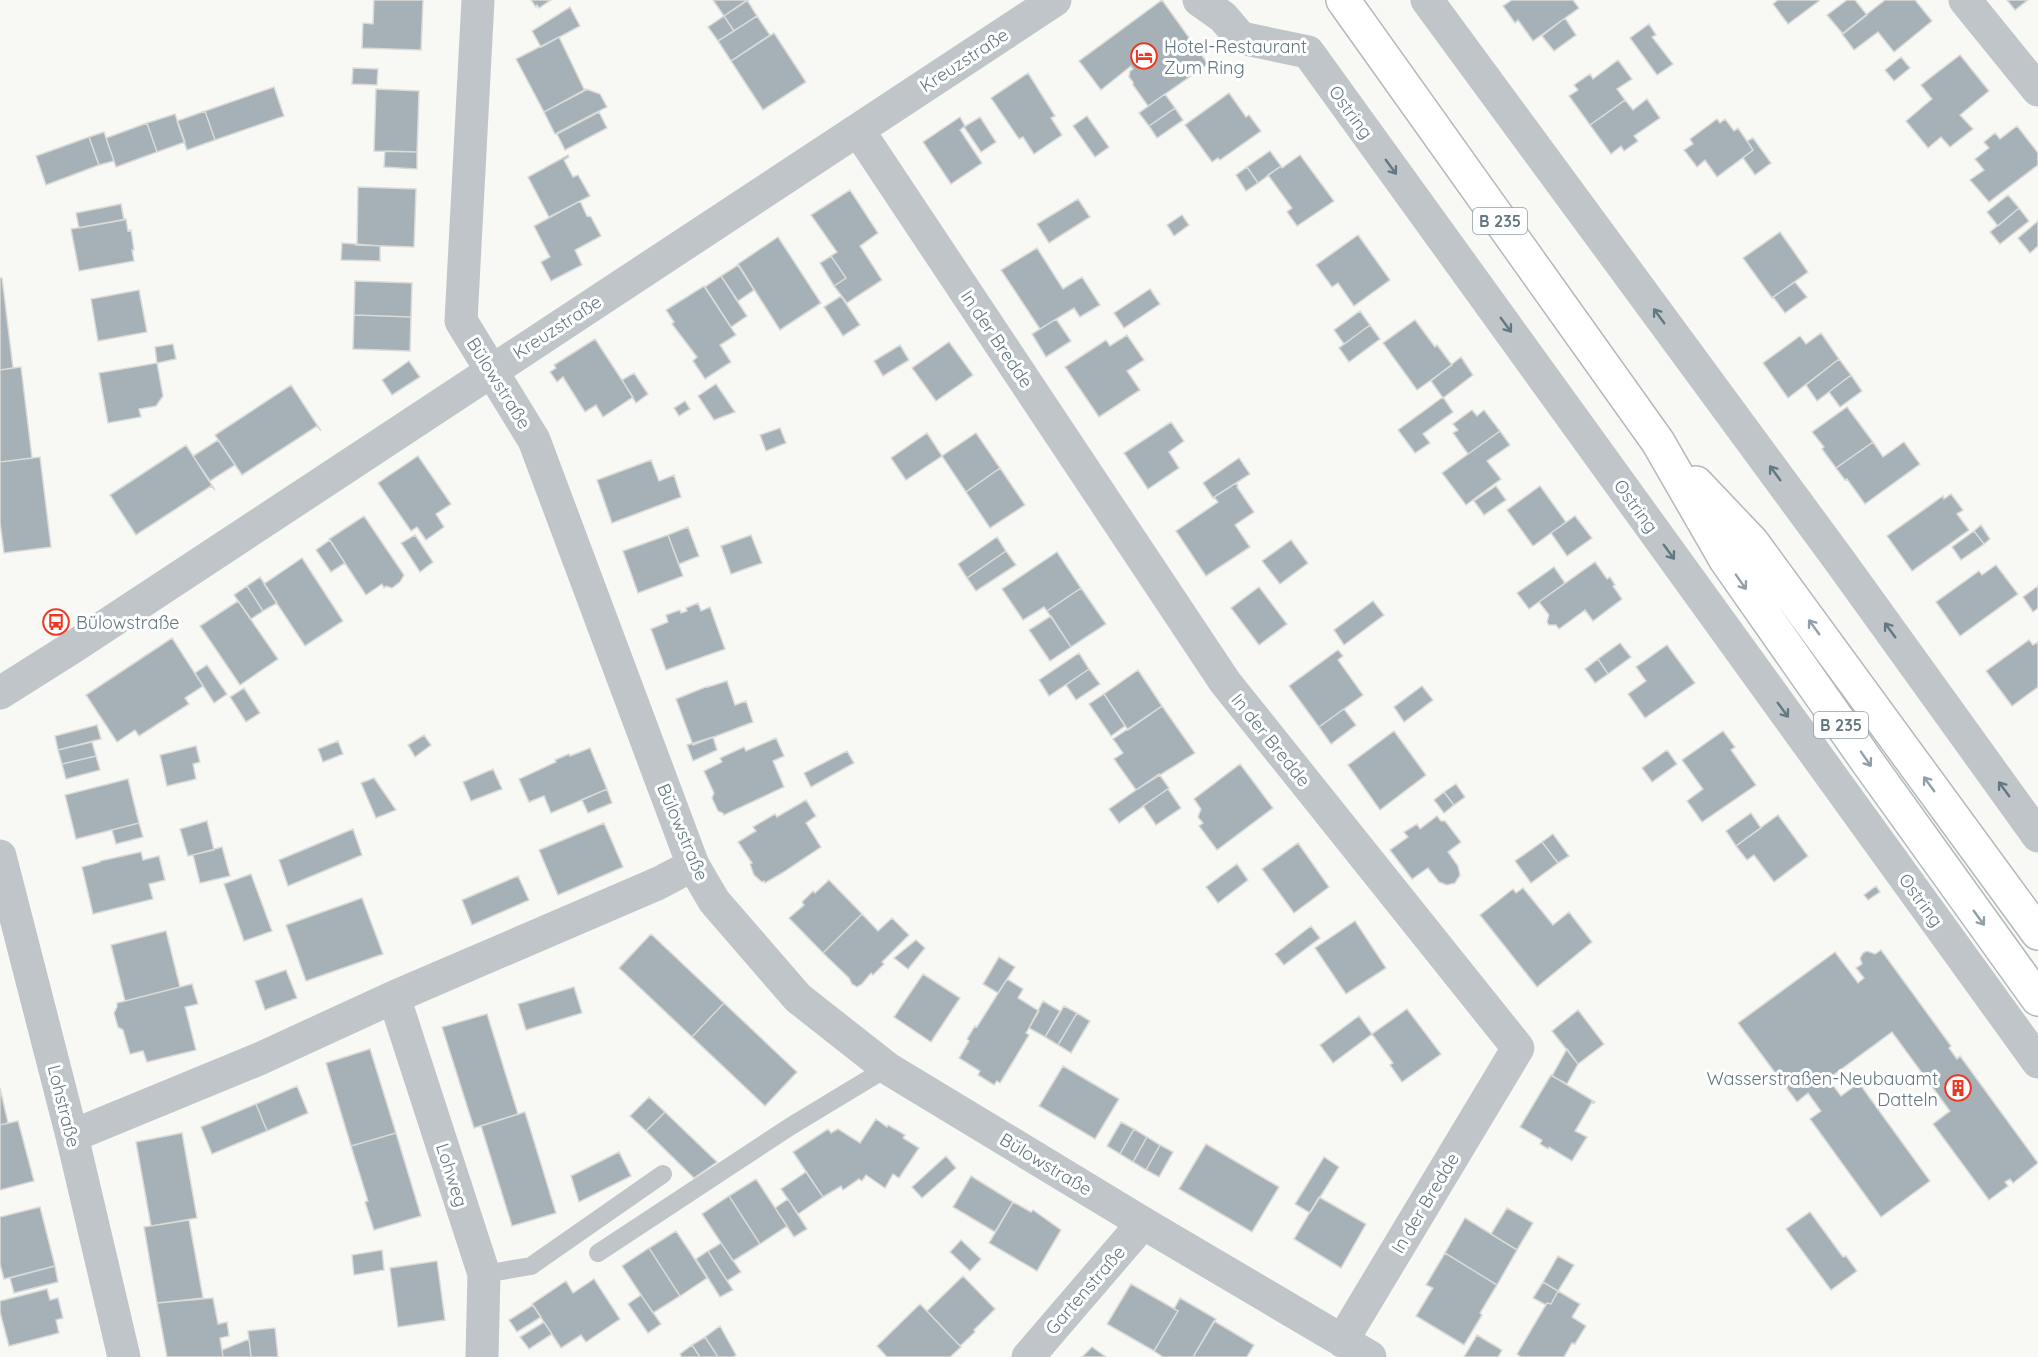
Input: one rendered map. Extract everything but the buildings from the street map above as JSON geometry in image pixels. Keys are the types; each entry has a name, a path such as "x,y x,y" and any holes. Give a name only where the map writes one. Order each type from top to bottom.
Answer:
{"main road":[{"name":"Ostring","path":"1343,0 1658,442 1726,560 1922,839 2038,999"},
{"name":"Ostring","path":"1658,442 1752,542 2038,933"}],"street":[{"name":"Bülowstraße","path":"478,0 461,321 534,440 693,865 714,901 798,998 887,1068 1356,1349"},
{"name":"Kreuzstraße","path":"0,693 1055,0"},
{"name":"Ostring","path":"1199,0 1223,17 1241,38 1308,52 2038,1062"},
{"path":"1427,0 1842,564 2038,836"},
{"path":"1965,0 2038,90"},
{"name":"In der Bredde","path":"858,130 1225,682 1518,1048 1356,1349"},
{"name":"Lohstraße","path":"0,856 72,1136 119,1355"},
{"path":"72,1136 259,1059 394,997 659,883 693,865"},
{"name":"Lohweg","path":"394,997 484,1274 482,1357"},
{"name":"Gartenstraße","path":"1028,1357 1143,1223"}],"lane":[{"path":"598,1253 791,1126 887,1068"},
{"path":"484,1274 531,1266 663,1174"}],"place":[{"name":"Hotel-Restaurant Zum Ring","path":"1144,56"},
{"name":"Bülowstraße","path":"56,622"},
{"name":"Wasserstraßen-Neubauamt Datteln","path":"1958,1088"}]}
